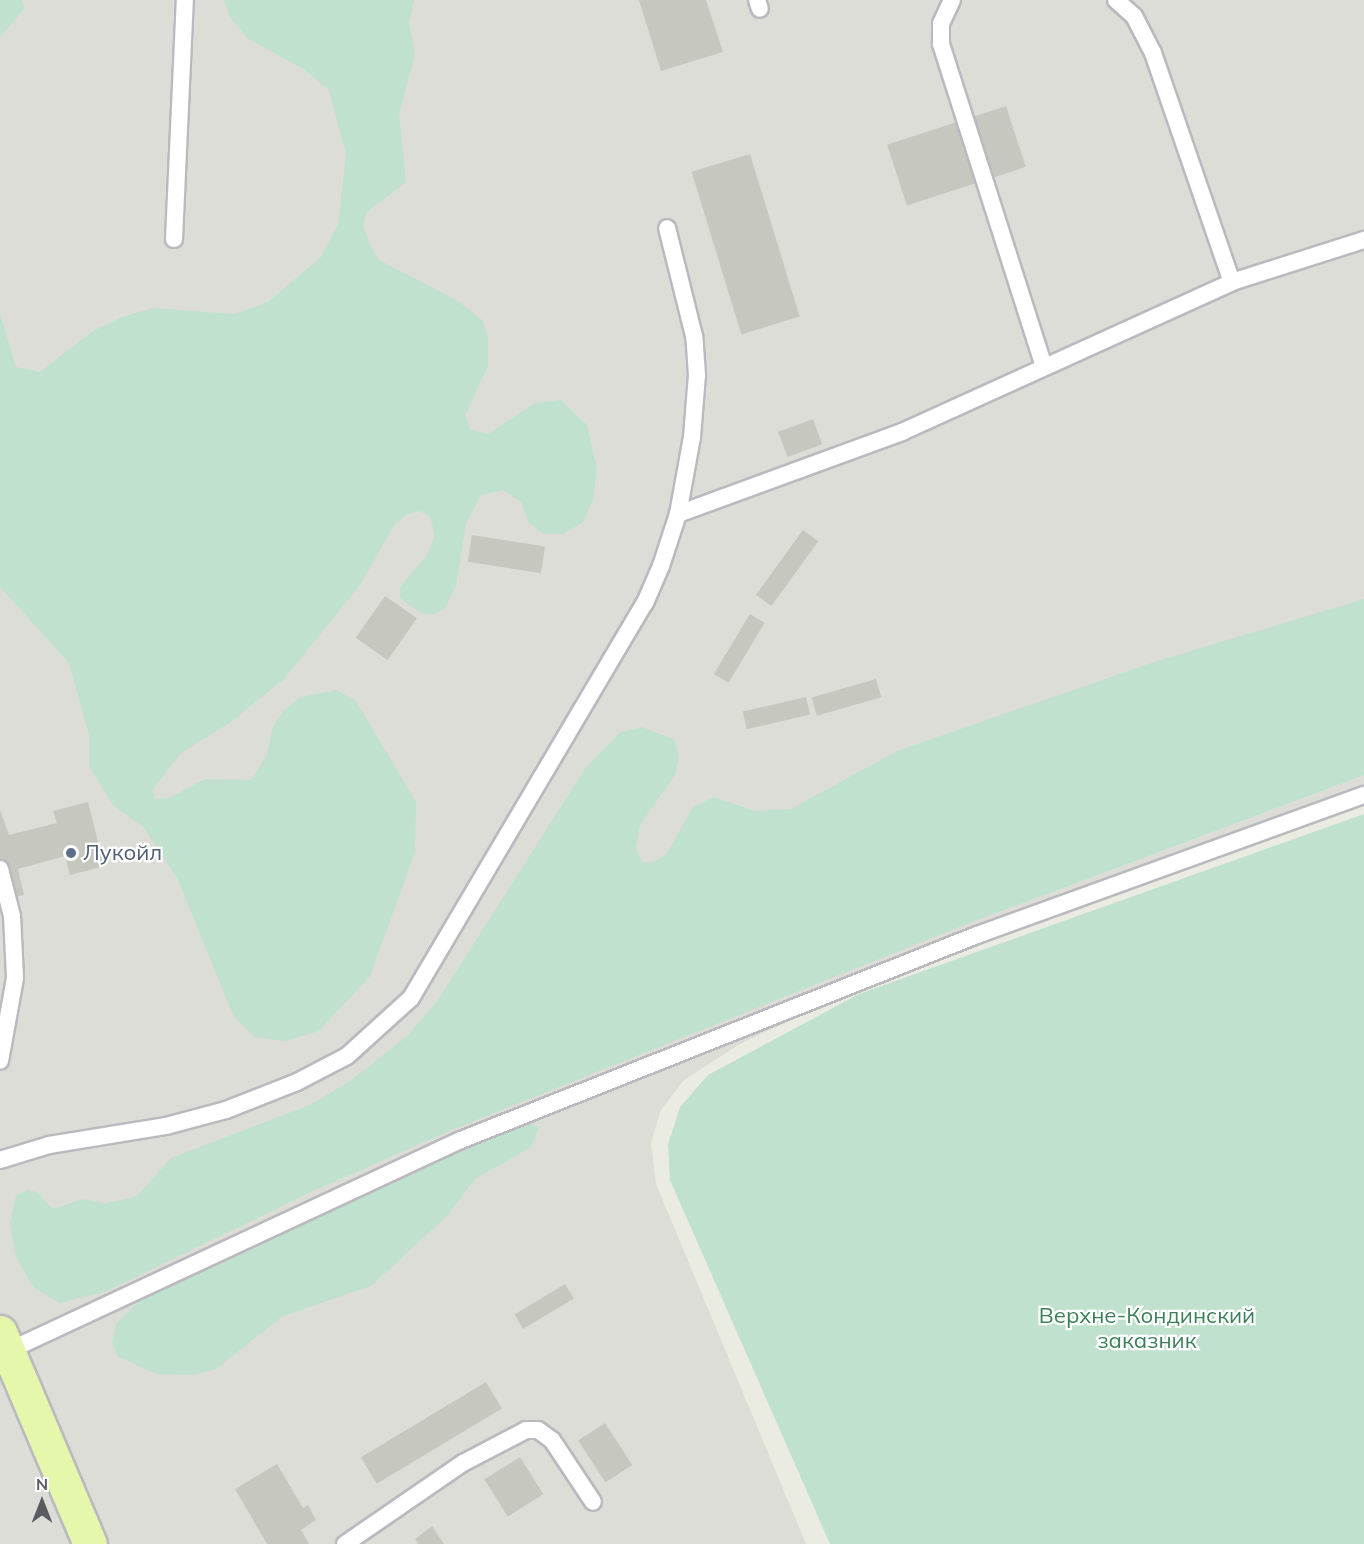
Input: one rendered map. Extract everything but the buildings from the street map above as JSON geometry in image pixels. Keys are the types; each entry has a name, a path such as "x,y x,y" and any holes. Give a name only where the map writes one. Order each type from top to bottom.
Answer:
{"main road":[{"path":"4,1342 90,1544"}],"lane":[{"path":"174,238 185,0"},
{"path":"952,0 941,24 941,44 1044,368"},
{"path":"1116,0 1134,16 1153,53 1232,282"},
{"path":"0,1160 49,1145 166,1126 226,1110 297,1082 347,1056 382,1028 411,998 645,603 678,514 692,437 697,375 694,336 667,228"},
{"path":"678,514 864,447 1232,282 1364,240"},
{"path":"4,1342 461,1140 977,935 1364,795"},
{"path":"0,868 12,916 15,978 0,1062"},
{"path":"345,1544 462,1463 526,1430 538,1430 552,1440 592,1502"}],"shaded area":[{"path":"0,0 1364,0 1364,802 858,989 740,1044 684,1080 661,1110 651,1143 656,1184 806,1544 0,1544"}],"green space":[{"path":"0,0 22,0 25,8 0,37"},
{"path":"224,0 414,0 409,22 415,54 399,114 406,182 367,212 363,225 369,243 379,260 458,301 482,320 488,337 488,366 465,415 470,429 488,434 535,403 561,400 587,425 597,469 593,500 583,522 563,534 544,534 529,523 521,502 503,490 481,495 466,523 456,586 444,609 434,614 422,614 400,598 400,587 427,555 435,536 430,516 419,511 407,514 395,524 360,585 284,679 231,722 181,753 152,790 155,799 169,798 205,779 251,780 267,755 272,729 283,711 300,697 336,690 356,701 416,802 415,852 370,976 319,1031 285,1041 255,1037 234,1017 177,878 144,828 113,805 89,766 89,735 69,663 0,587 0,314 16,367 40,372 93,331 122,317 153,308 234,314 268,302 321,257 338,224 346,154 329,90 302,68 248,39 230,17"},
{"path":"1364,599 1364,775 969,923 454,1129 311,1192 107,1291 60,1303 34,1288 16,1257 10,1224 16,1196 27,1190 37,1192 53,1209 83,1199 105,1203 136,1197 171,1158 310,1105 353,1079 407,1036 438,1000 586,767 621,732 642,727 675,740 679,757 675,775 640,825 636,849 643,863 656,861 667,853 693,807 714,797 755,811 791,809 897,751 1154,662"},
{"name":"Верхне-Кондинский заказник","path":"1364,814 1364,1544 830,1544 670,1180 668,1144 680,1107 708,1075 859,994"},
{"path":"527,1121 539,1128 531,1147 475,1179 447,1216 371,1286 283,1316 216,1369 192,1375 156,1374 117,1356 112,1342 116,1324 148,1293 462,1146"}],"place":[{"name":"Лукойл","path":"71,853"}]}
